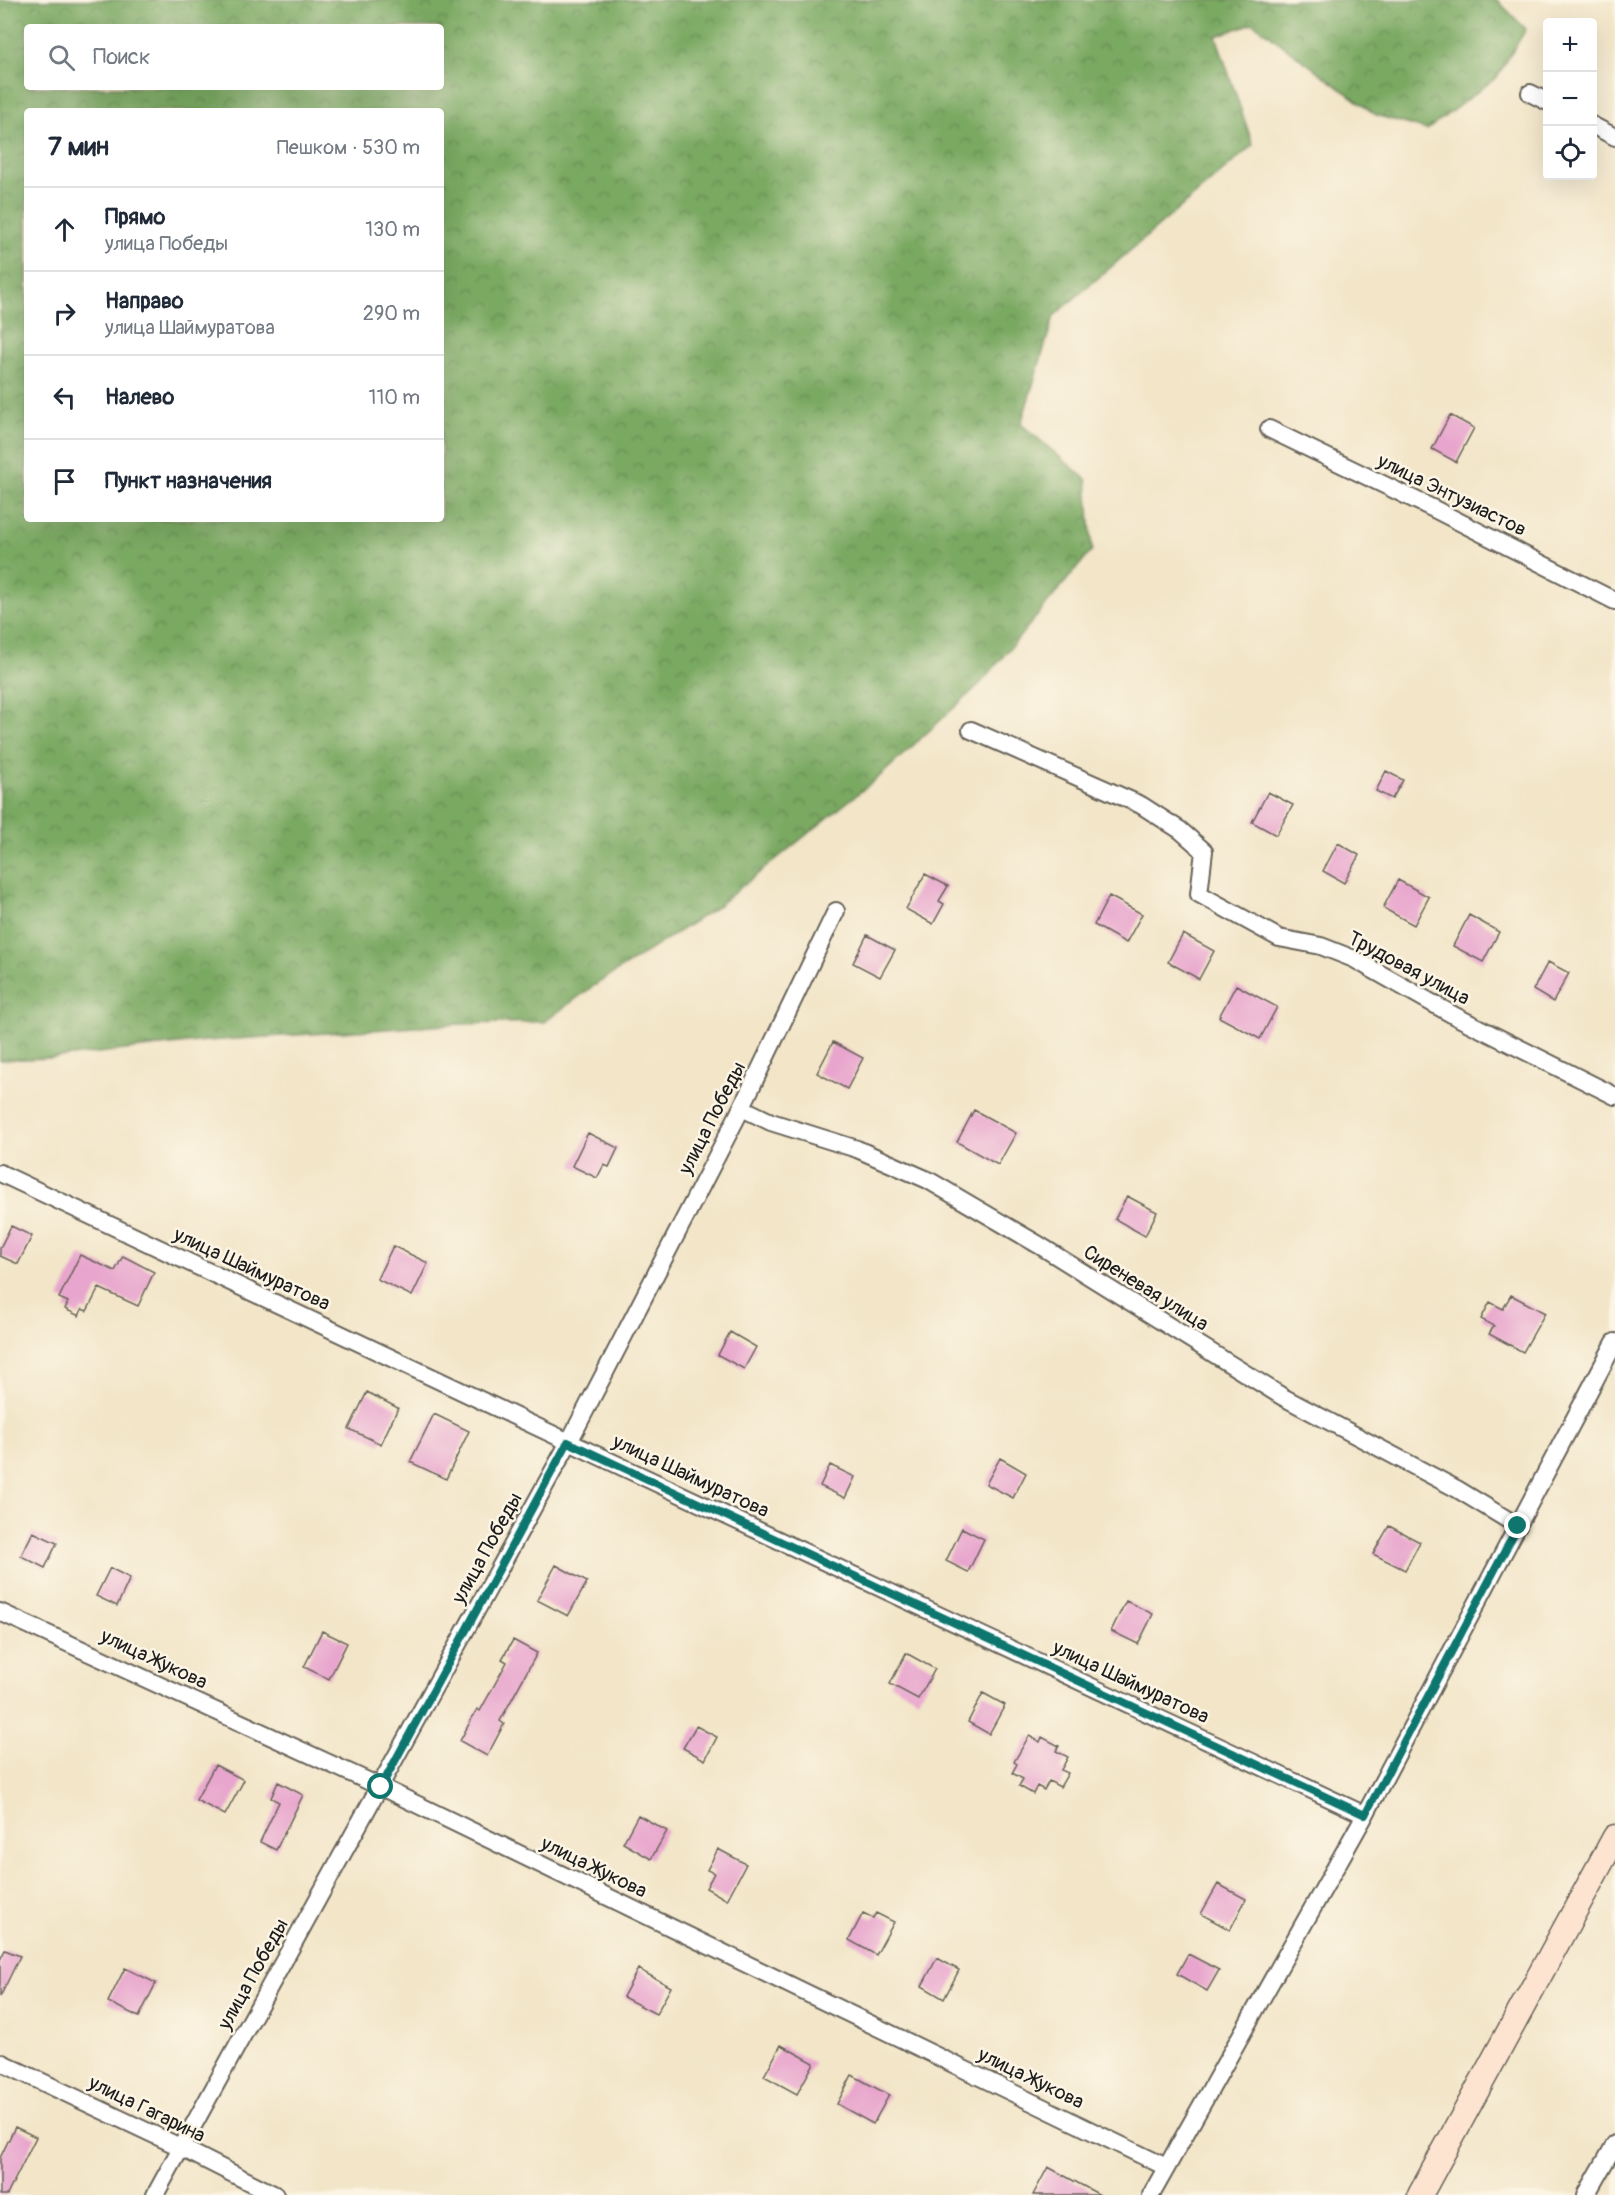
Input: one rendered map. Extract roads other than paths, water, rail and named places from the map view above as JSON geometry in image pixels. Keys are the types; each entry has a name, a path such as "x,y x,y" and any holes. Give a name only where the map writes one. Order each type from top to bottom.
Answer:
{"main road":[{"path":"1420,2195 1615,1837"}],"street":[{"path":"1530,93 1543,100"},
{"path":"1595,126 1615,137"},
{"name":"улица Энтузиастов","path":"1269,429 1615,600"},
{"name":"Трудовая улица","path":"971,730 1141,805 1180,830 1204,851 1199,894 1279,938 1321,946 1354,959 1455,1016 1615,1096"},
{"name":"улица Победы","path":"155,2195 381,1787 568,1442 742,1108 836,911"},
{"name":"Сиреневая улица","path":"742,1108 771,1122 857,1149 928,1180 1039,1245 1283,1397 1457,1489 1518,1526"},
{"name":"улица Шаймуратова","path":"0,1173 1365,1815"},
{"path":"1151,2195 1365,1815 1615,1342"},
{"name":"улица Жукова","path":"0,1612 381,1787 1166,2167"},
{"name":"улица Гагарина","path":"0,2062 180,2147 275,2195"},
{"path":"1586,2195 1615,2144"}]}
